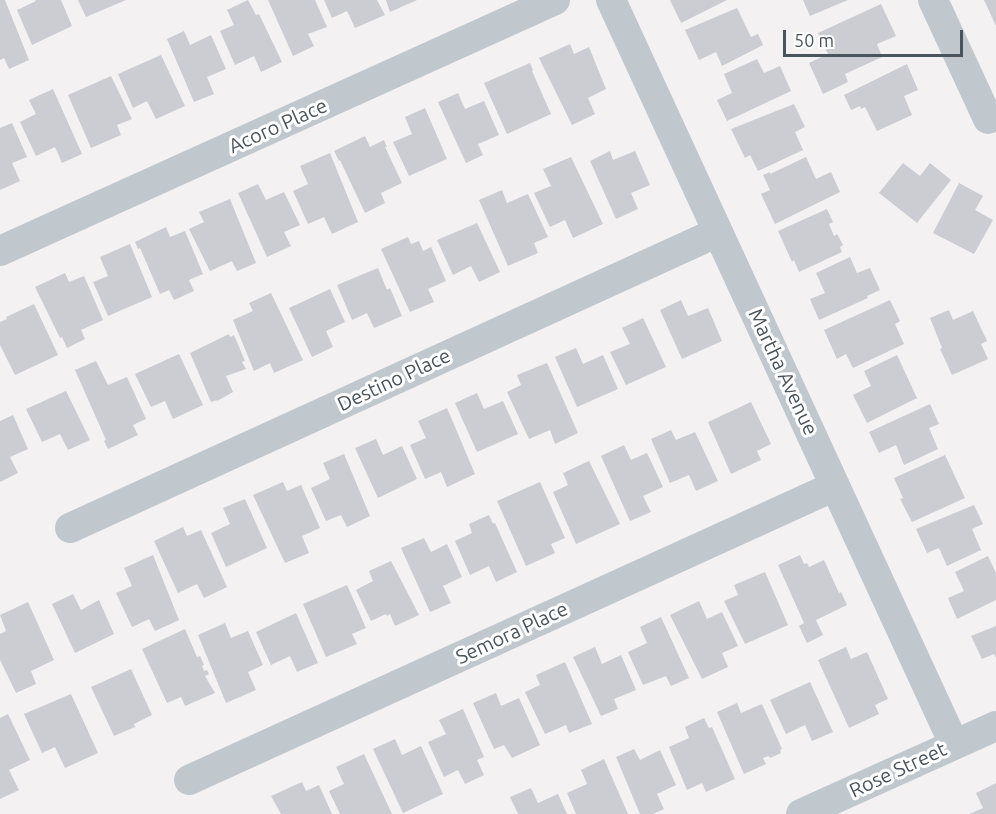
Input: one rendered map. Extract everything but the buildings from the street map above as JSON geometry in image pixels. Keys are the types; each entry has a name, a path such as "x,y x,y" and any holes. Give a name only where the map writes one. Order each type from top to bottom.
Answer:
{"street":[{"name":"Acoro Place","path":"0,251 555,0"},
{"name":"Martha Avenue","path":"611,0 954,744"},
{"path":"933,0 992,117"},
{"name":"Destino Place","path":"70,528 718,232"},
{"name":"Semora Place","path":"189,780 835,486"},
{"name":"Rose Street","path":"801,814 996,726"}]}
